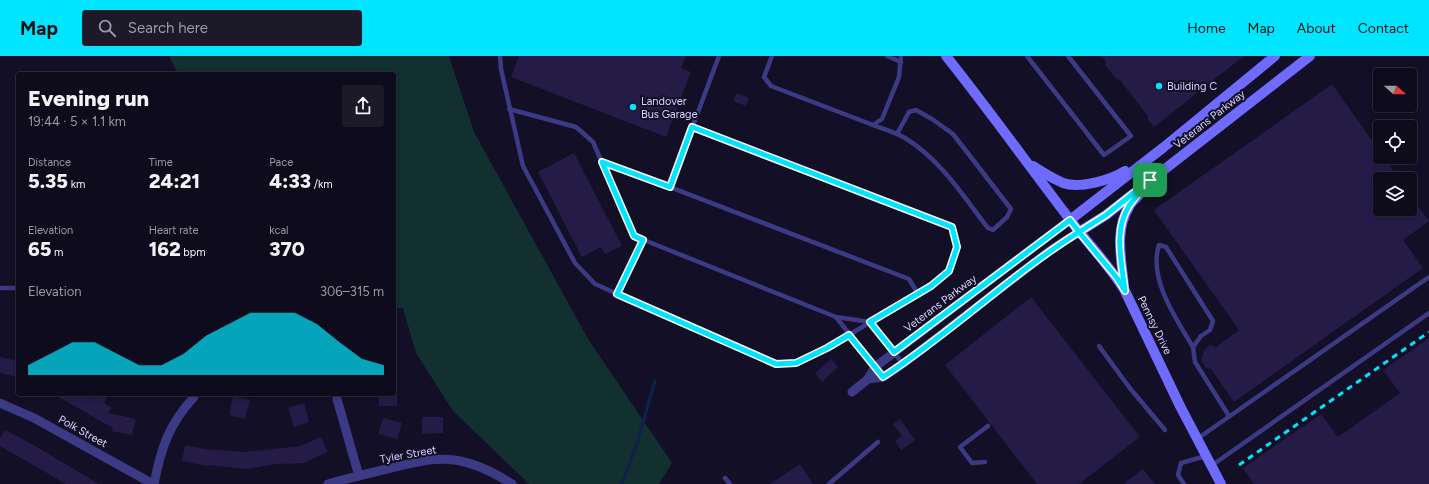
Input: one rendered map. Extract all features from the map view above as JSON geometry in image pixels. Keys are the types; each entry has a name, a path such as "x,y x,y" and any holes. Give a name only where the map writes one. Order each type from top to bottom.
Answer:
{"main road":[{"name":"Pennsy Drive","path":"946,56 1028,162 1079,232 1117,278 1125,291 1180,406 1221,484"},
{"name":"Veterans Parkway","path":"1070,220 1164,147 1275,56"},
{"name":"Veterans Parkway","path":"1079,232 1106,215 1310,56"},
{"path":"1028,162 1064,183 1087,185 1117,176 1164,147"},
{"path":"1125,291 1120,235 1123,219 1129,206 1150,180"}],"street":[{"name":"Veterans Parkway","path":"852,392 868,379 875,366 1070,220"},
{"name":"Veterans Parkway","path":"868,379 883,377 903,364 1052,249 1079,232"},
{"path":"153,484 165,439 177,417 194,397"},
{"path":"337,399 359,476"},
{"name":"Polk Street","path":"0,403 34,418 153,484"},
{"name":"Tyler Street","path":"328,484 412,463 430,460 450,460 463,462 499,476 512,484"}],"lane":[{"path":"500,56 501,69 523,166 575,263 595,284 776,364 796,363 827,348 931,286 949,271 957,247 952,227 692,127"},
{"path":"670,187 719,56"},
{"path":"772,56 764,77 771,86 903,137 926,153 946,175 988,228 992,230 1007,217 1011,209 953,134 916,110 909,112 897,134"},
{"path":"887,56 901,62"},
{"path":"873,125 882,119 899,77 901,56"},
{"path":"1027,56 1104,155 1131,136 1068,56"},
{"path":"510,109 576,127 593,142 634,236 836,317 870,322 903,364"},
{"path":"602,162 909,279 918,294"},
{"path":"617,294 643,240"},
{"path":"1193,346 1201,336 1210,330 1213,320 1166,247 1159,245 1156,255 1161,288 1182,329 1193,346 1195,362 1229,416"},
{"path":"1197,439 1429,277"},
{"path":"0,288 16,288"},
{"path":"1211,466 1429,313"},
{"path":"836,317 883,377"},
{"path":"1099,346 1129,387 1165,430"},
{"path":"985,462 972,463 960,448 988,426"},
{"path":"829,484 878,442"},
{"path":"1184,484 1178,475 1181,463 1206,456"},
{"path":"724,478 730,484"}],"green space":[{"path":"169,56 449,56 474,132 588,339 672,463 659,484 529,484 453,411 416,353 403,308 396,309 396,72 177,72"}],"building":[{"name":"Landover Bus Garage","path":"519,56 686,56 681,68 691,72 666,137 511,77"},
{"name":"Building C","path":"1101,56 1244,56 1154,127 1148,119 1148,116 1120,80 1116,79 1105,65 1106,62"},
{"path":"1332,84 1373,142 1373,164 1389,164 1394,172 1373,172 1373,216 1417,216 1417,205 1429,221 1403,240 1423,268 1234,402 1211,369 1206,368 1201,360 1204,350 1210,345 1216,347 1239,330 1154,210"},
{"path":"737,93 749,98 746,106 733,101"},
{"path":"574,153 622,246 605,254 601,247 582,257 538,172"},
{"path":"1031,297 1140,437 1079,484 1037,484 945,365"},
{"path":"1429,338 1429,484 1254,484 1243,468 1321,414 1338,437 1400,393 1383,370"},
{"path":"0,357 16,361 16,377 0,373"},
{"path":"831,359 838,367 822,382 815,373"},
{"path":"397,394 397,406 379,406 379,396 396,396"},
{"path":"57,396 90,396 94,398 95,396 105,396 107,397 104,403 112,408 108,413 136,419 132,435 112,431 113,428"},
{"path":"233,396 250,400 245,419 229,415"},
{"path":"304,403 309,422 294,427 288,408"},
{"path":"422,417 443,417 443,433 422,434"},
{"path":"383,418 402,423 397,439 378,434"},
{"path":"900,419 915,440 901,450 895,441 902,436 893,424"},
{"path":"5,430 99,484 66,484 0,446 0,438"},
{"path":"321,437 328,452 303,463 276,464 244,469 207,466 182,461 185,445 204,449 244,452 300,446"},
{"path":"800,464 813,484 770,484"},
{"path":"1143,469 1155,484 1123,484"}],"waterway":[{"path":"622,484 638,440 655,381"}],"railway":[{"path":"1239,465 1429,332"}],"place":[{"name":"Building C","path":"1159,86"},
{"name":"Landover Bus Garage","path":"633,107"}],"route":[{"path":"1150,180 1106,215 1079,232 1070,220 894,352 870,322 931,286 949,271 957,247 952,227 692,127 670,187 602,162 634,236 643,240 617,294 776,364 796,363 827,348 849,335 883,377 915,355 1052,249 1079,232 1117,278 1125,291 1120,235 1123,219 1129,206 1150,180"}]}
